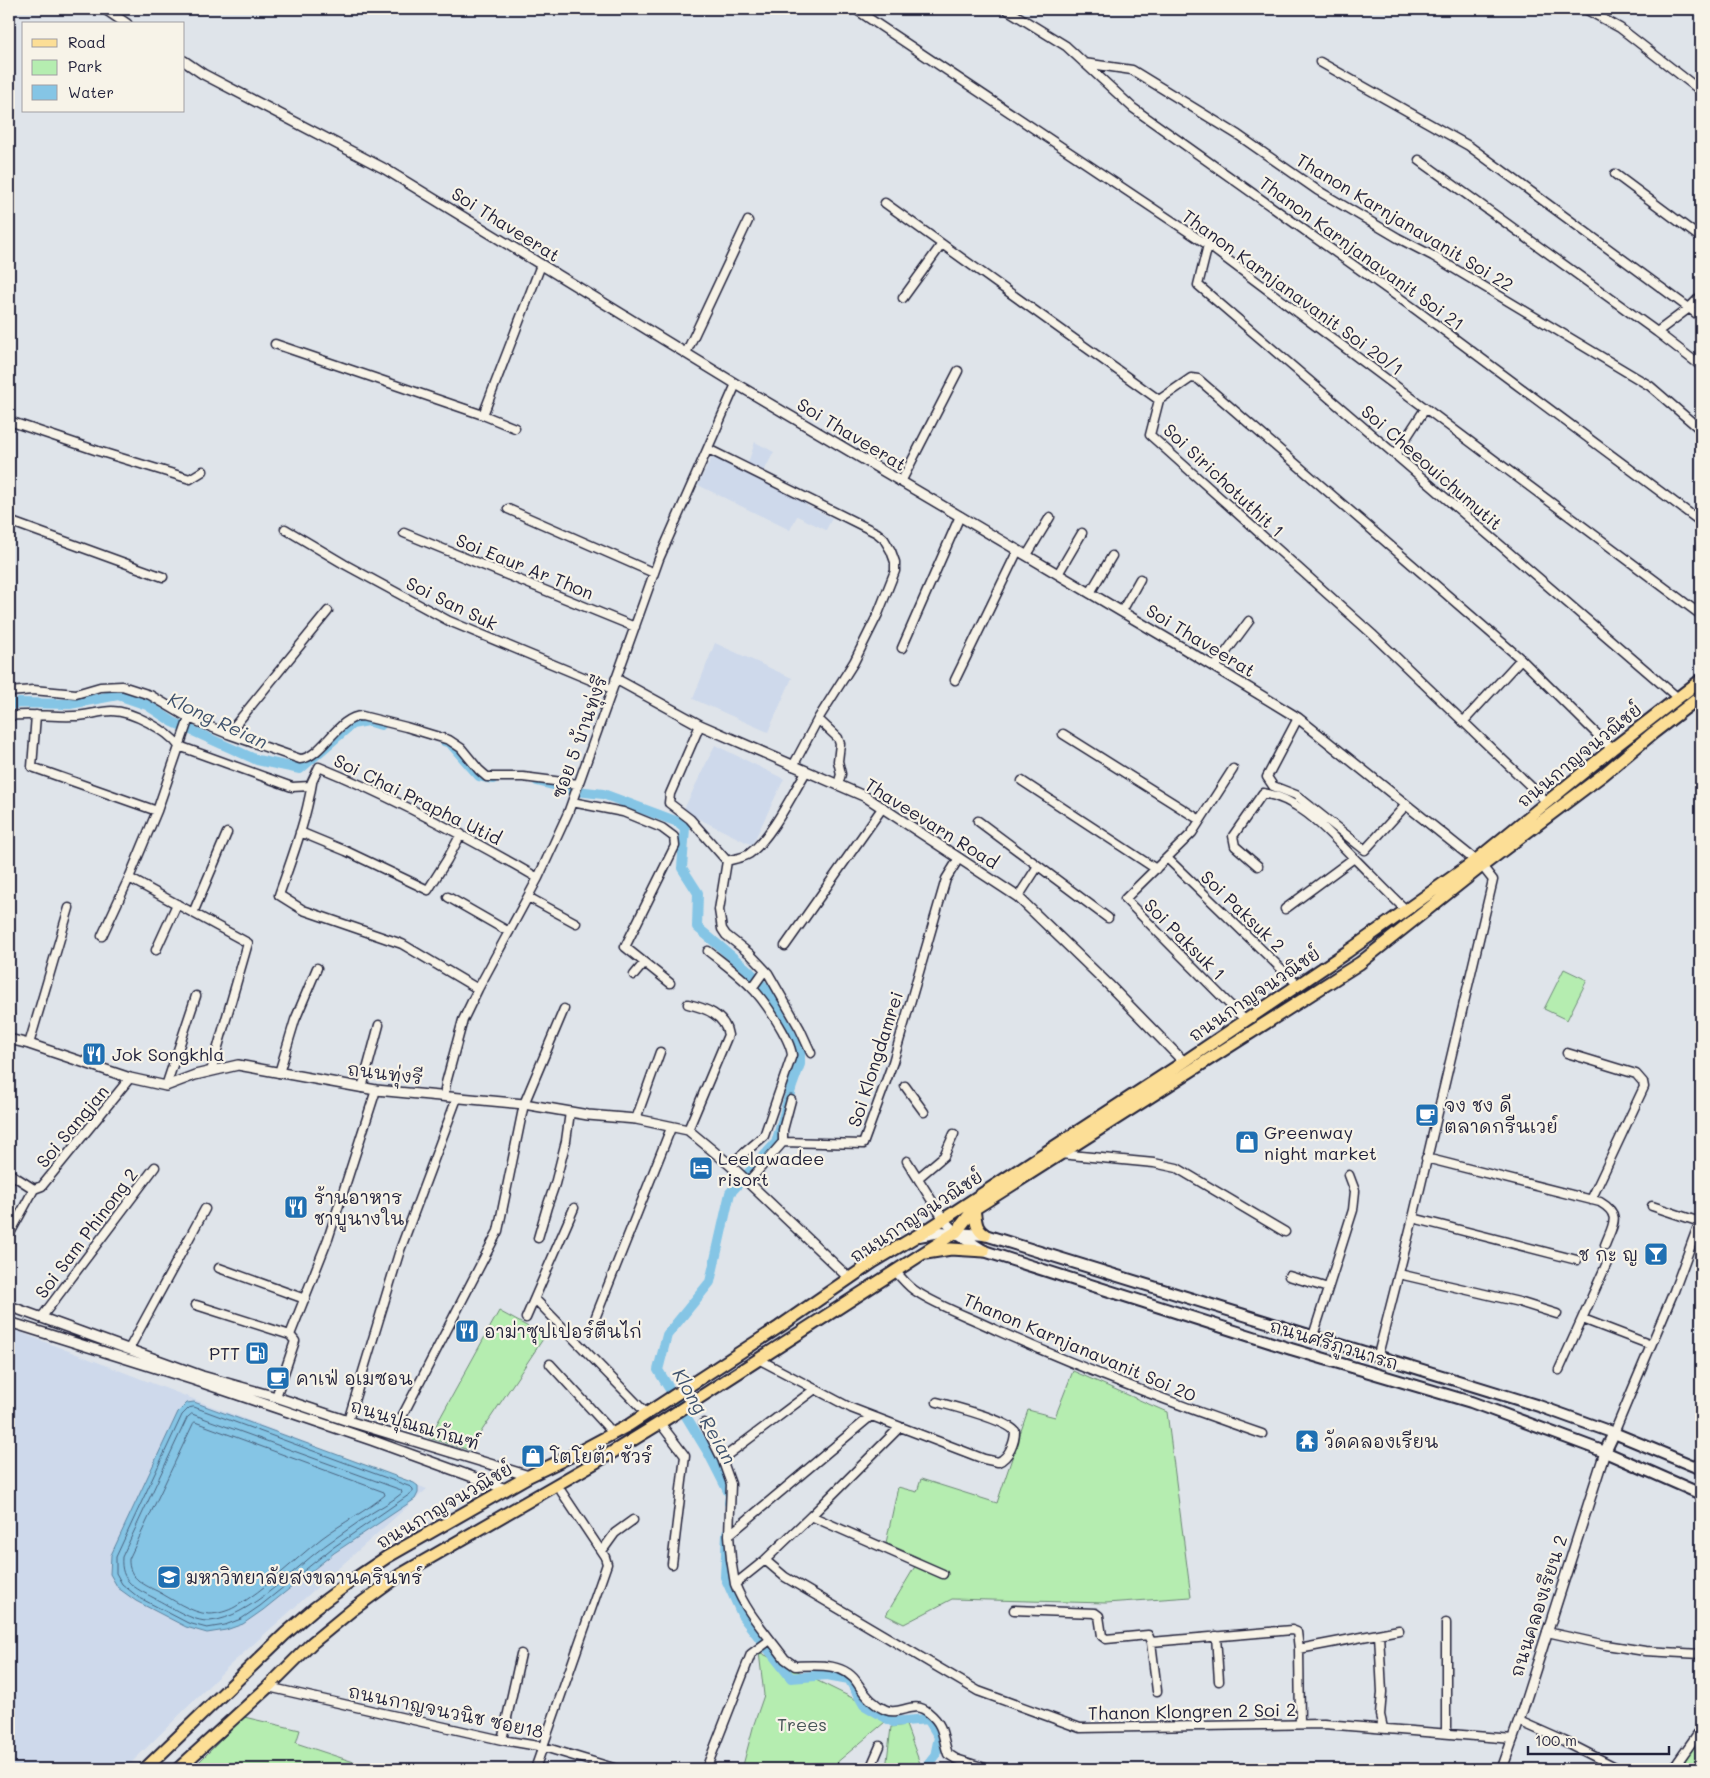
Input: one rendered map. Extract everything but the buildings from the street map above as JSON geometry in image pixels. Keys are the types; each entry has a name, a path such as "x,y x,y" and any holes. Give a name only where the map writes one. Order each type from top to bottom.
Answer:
{"main road":[{"name":"ถนนกาญจนวณิชย์","path":"145,1769 285,1634 316,1608 387,1557 529,1476 613,1433 651,1410 873,1262 1060,1154 1360,963 1479,864 1612,749 1701,680"},
{"name":"ถนนกาญจนวณิชย์","path":"178,1769 268,1688 312,1642 400,1575 663,1421 956,1232 973,1205 1406,910 1479,864 1604,774 1701,696"},
{"path":"973,1205 977,1227 985,1235"},
{"name":"ถนนศรีภูวนารถ","path":"916,1237 940,1232 985,1235 1540,1406 1614,1433 1701,1469"},
{"name":"ถนนศรีภูวนารถ","path":"956,1232 984,1251 1291,1349 1471,1402 1605,1452 1701,1494"},
{"path":"922,1254 951,1249 984,1251"},
{"path":"1269,1341 1274,1324"},
{"path":"1605,1452 1614,1433"},
{"path":"529,1476 540,1494"},
{"path":"506,1489 518,1507"}],"street":[{"path":"105,9 124,22"},
{"name":"Thanon Karnjanavanit Soi 20/1","path":"855,9 1208,245 1701,615"},
{"name":"Thanon Karnjanavanit Soi 21","path":"1006,9 1066,46 1133,108 1415,309 1701,522"},
{"path":"1584,9 1620,28 1701,91"},
{"name":"Soi Thaveerat","path":"185,62 211,78 385,169 736,384 1122,611 1298,718 1479,864"},
{"path":"1320,62 1469,146 1701,317"},
{"name":"Thanon Karnjanavanit Soi 22","path":"1084,63 1132,70 1238,135 1317,190 1398,238 1433,256 1650,386 1701,430"},
{"path":"1420,160 1701,366"},
{"path":"1615,174 1701,238"},
{"name":"Soi Sirichotuthit 1","path":"885,203 1159,400 1150,435 1372,634 1548,803"},
{"path":"686,353 748,221"},
{"path":"903,298 942,244"},
{"name":"Soi Cheeouichumutit","path":"1208,245 1198,285 1678,698"},
{"path":"482,415 541,265"},
{"path":"1657,332 1689,308 1701,296"},
{"path":"275,344 515,428"},
{"path":"901,482 958,371"},
{"path":"1159,400 1191,378 1198,379 1521,659 1612,749"},
{"name":"ซอย 5 บ้านทุ่งรี","path":"444,1096 463,1020 538,878 572,802 659,559 736,384"},
{"path":"1395,455 1426,409"},
{"path":"9,422 190,479 203,471"},
{"path":"708,449 877,533 884,539 895,562 895,571 878,614 854,662 818,719 793,766"},
{"path":"508,509 654,573"},
{"path":"902,648 960,516"},
{"path":"1027,555 1050,517"},
{"path":"9,521 163,577"},
{"name":"Soi San Suk","path":"285,529 344,564 449,621 612,689"},
{"name":"Soi Eaur Ar Thon","path":"404,533 634,627"},
{"path":"1058,574 1082,533"},
{"path":"956,680 1018,550"},
{"path":"1090,593 1112,556"},
{"path":"1122,611 1140,579"},
{"path":"228,734 328,610"},
{"path":"1215,667 1249,621"},
{"path":"1463,722 1521,659"},
{"name":"Thaveevarn Road","path":"616,679 700,725 866,797 1018,897 1109,985 1184,1062"},
{"path":"9,692 33,690 76,694 100,687 122,686 150,695 189,719 297,759 310,757 344,724 358,716 406,726 438,735 456,743 478,770 487,777 523,777 578,784"},
{"path":"9,716 76,716 120,711 144,720 174,739 179,746"},
{"path":"36,715 32,767 157,811"},
{"path":"1298,718 1267,776 1273,786 1296,795 1364,850 1406,805"},
{"path":"102,936 130,878 157,811 189,719"},
{"path":"818,719 838,738 840,744 838,761 841,774 838,785"},
{"path":"700,725 670,794 669,803 690,819 727,861"},
{"path":"1063,734 1200,820"},
{"name":"Soi Chai Prapha Utid","path":"179,746 292,787 310,786 319,766 396,801 538,878"},
{"path":"1022,781 1156,869 1192,833 1233,769"},
{"path":"727,861 748,854 758,846 767,835 806,772"},
{"path":"312,781 310,799 279,895 303,910 402,944 478,989"},
{"path":"1258,866 1235,846 1233,836 1264,793 1272,794 1291,802 1319,822 1406,910"},
{"path":"572,802 623,812 672,834 676,846 625,947 670,983"},
{"path":"785,946 883,807"},
{"path":"978,821 1108,918"},
{"path":"300,832 346,851 428,890 447,860 460,834"},
{"path":"193,913 227,833"},
{"name":"Soi Klongdamrei","path":"783,1142 863,1144 893,1062 946,879 959,858"},
{"name":"Soi Paksuk 2","path":"1167,858 1298,985"},
{"path":"1285,909 1354,858"},
{"path":"727,861 719,910 722,930 750,954 764,972 800,1029 810,1053"},
{"path":"1378,1355 1413,1218 1493,880 1479,864"},
{"path":"1018,897 1038,866"},
{"name":"Soi Paksuk 1","path":"1156,869 1126,900 1245,1020"},
{"path":"130,878 248,943 211,1071"},
{"path":"448,897 509,932"},
{"path":"528,897 576,923"},
{"path":"156,950 177,904"},
{"path":"29,1044 68,908"},
{"path":"708,951 753,985 789,1044 792,1055 764,1136 730,1165"},
{"path":"634,975 644,963"},
{"path":"279,1073 295,1020 317,968"},
{"path":"753,985 764,972"},
{"path":"9,1040 29,1044 130,1078 166,1086 196,996"},
{"path":"688,1004 710,1010 726,1026 728,1035 688,1130 738,1172 850,1279"},
{"path":"393,1434 498,1231 524,1104 564,1009"},
{"path":"362,1088 378,1025"},
{"path":"636,1119 660,1052"},
{"path":"1567,1053 1636,1074 1642,1079 1644,1084 1642,1094 1591,1200"},
{"name":"ถนนทุ่งรี","path":"166,1086 211,1071 238,1065 362,1088 524,1104 588,1115 636,1119 671,1128 688,1130"},
{"name":"Soi Sangjan","path":"9,1173 34,1188 42,1186 130,1078"},
{"path":"905,1086 924,1112"},
{"path":"290,1335 328,1239 376,1090"},
{"path":"344,1431 400,1250 457,1098"},
{"path":"748,1182 783,1142 783,1130 791,1100"},
{"path":"538,1238 566,1141 570,1112"},
{"path":"596,1316 671,1128"},
{"path":"918,1178 944,1156 954,1134"},
{"path":"1060,1154 1154,1163 1177,1168 1285,1232"},
{"path":"1426,1158 1600,1202 1610,1208 1614,1214 1614,1220 1605,1245"},
{"path":"907,1161 944,1220 956,1232"},
{"name":"Soi Sam Phinong 2","path":"41,1318 155,1167"},
{"path":"1313,1336 1353,1210 1355,1191 1349,1175"},
{"path":"9,1235 34,1188"},
{"path":"1614,1433 1674,1291 1700,1220 1652,1206"},
{"path":"526,1318 574,1208"},
{"path":"129,1350 205,1209"},
{"path":"1413,1218 1577,1260"},
{"path":"1559,1370 1607,1263"},
{"path":"219,1268 305,1299"},
{"name":"Thanon Karnjanavanit Soi 20","path":"895,1271 908,1286 922,1296 1088,1370 1202,1414 1262,1434"},
{"path":"1399,1274 1519,1302 1558,1314"},
{"path":"1288,1276 1328,1288"},
{"path":"535,1299 651,1410"},
{"path":"196,1305 290,1335 295,1341 276,1397"},
{"name":"ถนนปุณณกัณฑ์","path":"9,1306 202,1376 276,1397 529,1476"},
{"path":"1583,1319 1651,1345"},
{"name":"ถนนปุณณกัณฑ์","path":"9,1322 194,1380 506,1489"},
{"path":"760,1360 851,1408 871,1416 992,1461 1000,1462 1006,1457 1015,1433 1012,1428 937,1402"},
{"path":"550,1364 613,1433"},
{"path":"722,1459 814,1389"},
{"path":"729,1535 871,1416"},
{"path":"663,1421 685,1456 672,1564"},
{"path":"704,1423 722,1459 731,1484 729,1535 730,1559 735,1584 741,1600 768,1641 793,1665 826,1665 843,1671 853,1678 858,1683 862,1692 880,1708 891,1712 916,1707 929,1712 940,1727 948,1754 967,1766 988,1769"},
{"path":"735,1584 765,1560 900,1427"},
{"name":"ถนนคลองเรียน 2","path":"1502,1769 1605,1452"},
{"path":"535,1769 607,1560 556,1485"},
{"path":"811,1516 943,1574"},
{"path":"602,1551 616,1534 633,1520"},
{"name":"Thanon Klongren 2 Soi 2","path":"765,1560 785,1577 978,1691 1080,1728 1324,1724 1513,1739"},
{"path":"1014,1610 1095,1613 1099,1616 1102,1636 1105,1639 1148,1635 1151,1642 1156,1691"},
{"path":"1446,1622 1446,1733"},
{"path":"1151,1642 1292,1630 1297,1632 1300,1724"},
{"path":"1299,1649 1399,1630"},
{"path":"1547,1632 1606,1645 1645,1651 1701,1654"},
{"path":"1379,1634 1382,1692 1380,1715 1383,1728"},
{"path":"1216,1636 1219,1681"},
{"path":"706,1769 751,1654 768,1641"},
{"path":"502,1740 521,1654"},
{"name":"ถนนกาญจนวนิช ซอย18","path":"268,1688 502,1740 544,1747 617,1769"},
{"path":"1519,1721 1619,1769"},
{"path":"1673,1769 1701,1729"},
{"path":"870,1769 880,1746"}],"shaded area":[{"path":"755,442 774,452 764,471 748,463"},
{"path":"713,455 807,500 806,505 832,518 826,530 797,516 790,530 698,485"},
{"path":"715,643 792,678 768,732 693,699"},
{"path":"715,745 784,779 752,845 683,811"},
{"name":"มหาวิทยาลัยสงขลานครินทร์","path":"9,1328 427,1489 230,1665 125,1769 9,1769"}],"green space":[{"path":"1564,969 1587,980 1567,1020 1544,1009"},
{"path":"499,1311 545,1336 469,1450 429,1438"},
{"path":"1073,1371 1167,1412 1191,1597 1106,1603 952,1599 904,1624 886,1615 920,1558 886,1543 898,1487 917,1492 921,1479 997,1503 1028,1410 1055,1417"},
{"name":"Trees","path":"759,1652 891,1717 829,1769 742,1769 764,1695"},
{"path":"244,1717 300,1730 296,1743 375,1769 192,1769"},
{"path":"906,1725 922,1769 886,1769 891,1727"},
{"path":"1693,1747 1701,1750 1701,1769 1677,1769"}],"water":[{"path":"194,1402 414,1483 418,1486 418,1493 415,1499 334,1553 243,1624 226,1630 207,1633 186,1627 136,1601 118,1588 110,1574 111,1555 178,1412 187,1403"}],"waterway":[{"name":"Klong Reian","path":"9,705 19,703 70,704 118,695 147,705 173,722 257,760 300,769 352,724 368,721 381,725"},
{"name":"Klong Reian","path":"444,741 450,743 479,776 493,779"},
{"name":"Klong Reian","path":"537,781 576,791 603,794 678,822 685,828 682,868 698,893 697,927 748,970 765,988 800,1051 800,1064 776,1143 730,1193 710,1282 667,1335 658,1370 709,1454 730,1495 729,1503"},
{"name":"Klong Reian","path":"727,1533 725,1577 743,1617 791,1678 827,1675 849,1679 864,1705 893,1722 928,1719 939,1737 935,1756 925,1769"}],"place":[{"name":"Jok Songkhla","path":"94,1054"},
{"name":"จง ชง ดี ตลาดกรีนเวย์","path":"1427,1115"},
{"name":"Greenway night market","path":"1247,1142"},
{"name":"Leelawadee risort","path":"701,1168"},
{"name":"ร้านอาหาร ชาบูนางใน","path":"296,1207"},
{"name":"ช กะ ญ","path":"1656,1254"},
{"name":"อาม่าซุปเปอร์ตีนไก่","path":"467,1331"},
{"name":"PTT","path":"257,1353"},
{"name":"คาเฟ่ อเมซอน","path":"278,1378"},
{"name":"วัดคลองเรียน","path":"1307,1441"},
{"name":"โตโยต้า ชัวร์","path":"533,1456"},
{"name":"มหาวิทยาลัยสงขลานครินทร์","path":"169,1577"}]}
